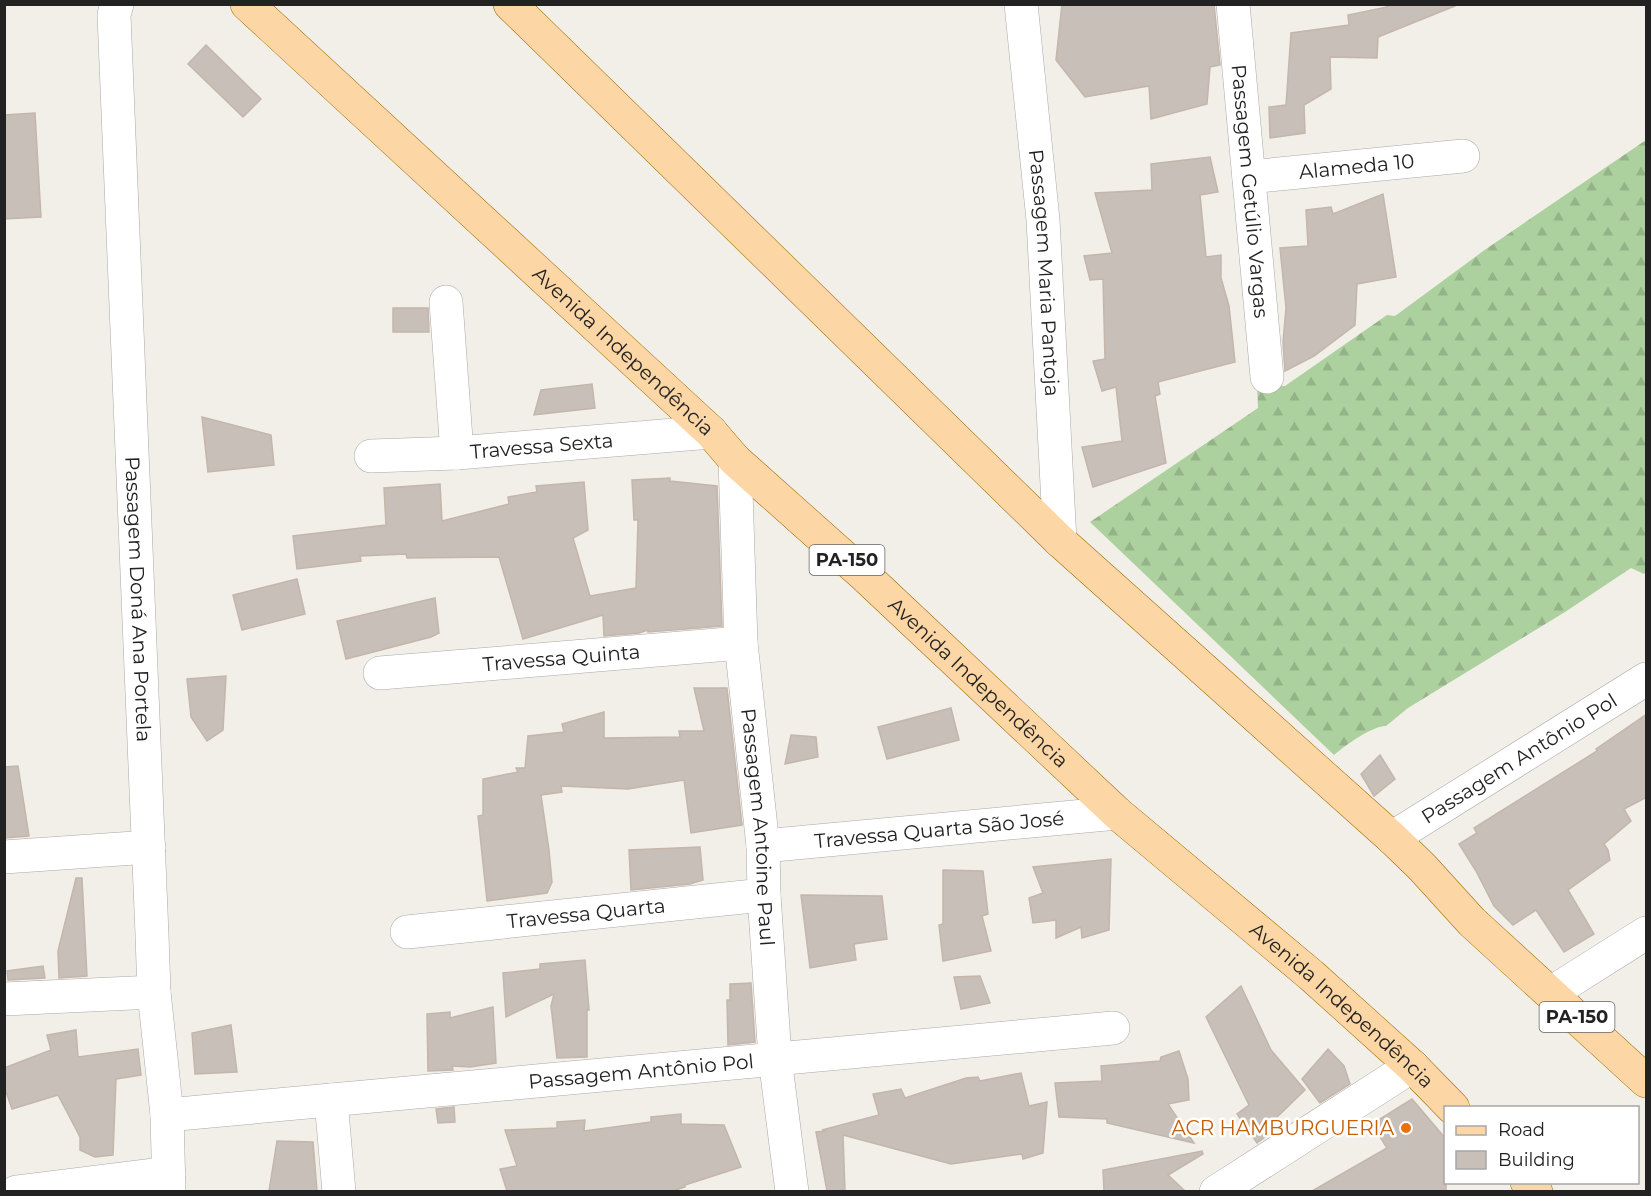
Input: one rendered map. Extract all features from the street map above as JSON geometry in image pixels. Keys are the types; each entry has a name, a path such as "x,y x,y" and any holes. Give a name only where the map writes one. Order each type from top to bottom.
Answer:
{"main road":[{"name":"Avenida Independência","path":"247,4 711,432 735,460 864,575 1117,813 1311,975 1412,1066 1452,1106"},
{"name":"PA-150","path":"510,4 1060,541 1392,838 1472,922 1647,1081"}],"street":[{"name":"Passagem Doná Ana Portela","path":"117,4 114,15 154,992 167,1116 169,1182"},
{"name":"Passagem Maria Pantoja","path":"1021,4 1043,220 1060,541"},
{"name":"Passagem Getúlio Vargas","path":"1233,4 1267,377"},
{"name":"Alameda 10","path":"1249,177 1463,156"},
{"path":"446,302 457,453"},
{"name":"Travessa Sexta","path":"372,456 457,453 711,432"},
{"name":"Passagem Antoine Paul","path":"735,460 741,643 763,846 764,895 776,1058 792,1191"},
{"name":"Travessa Quinta","path":"380,673 741,643"},
{"name":"Passagem Antônio Pol","path":"1392,838 1647,679"},
{"name":"Travessa Quarta São José","path":"763,846 1117,813"},
{"path":"4,857 148,847"},
{"name":"Travessa Quarta","path":"407,932 764,895"},
{"path":"1551,993 1647,933"},
{"path":"4,999 154,992"},
{"name":"Passagem Antônio Pol","path":"167,1116 1113,1028"},
{"path":"1216,1191 1412,1066"},
{"path":"331,1100 339,1191"},
{"path":"16,1191 169,1182"}],"green space":[{"path":"1646,140 1646,572 1644,574 1631,568 1565,612 1408,708 1386,726 1352,741 1334,755 1090,522 1258,408 1257,384 1285,386 1387,315 1395,316 1486,249"}],"building":[{"path":"1062,4 1214,4 1220,65 1210,67 1207,104 1151,119 1149,86 1085,97 1056,60"},
{"path":"1386,4 1455,4 1455,6 1378,37 1377,58 1330,57 1331,89 1304,105 1305,133 1270,138 1269,107 1286,105 1291,33 1349,25 1348,15 1387,7"},
{"path":"206,45 261,99 243,117 188,64"},
{"path":"35,113 41,217 4,219 4,115"},
{"path":"1210,157 1218,192 1200,195 1206,257 1221,255 1221,278 1229,306 1235,362 1158,382 1160,394 1155,396 1166,463 1093,487 1082,447 1122,441 1116,387 1102,391 1093,361 1105,359 1103,279 1090,280 1084,256 1112,253 1095,193 1152,190 1151,164"},
{"path":"1383,194 1396,277 1357,284 1355,325 1314,356 1285,371 1283,342 1286,308 1280,248 1308,246 1306,210 1331,207 1333,214"},
{"path":"393,308 428,308 429,332 393,332"},
{"path":"592,384 595,408 534,415 541,390"},
{"path":"202,417 271,435 274,465 208,472"},
{"path":"670,478 670,481 717,486 722,626 648,632 648,630 604,636 603,615 523,639 499,557 407,558 406,554 360,556 361,561 297,569 293,536 386,525 384,488 440,484 442,521 509,504 508,497 537,492 536,486 584,482 588,530 573,538 590,596 636,588 638,520 634,520 632,480"},
{"path":"297,579 305,614 242,630 233,595"},
{"path":"435,598 439,633 346,659 337,621"},
{"path":"226,676 223,730 207,741 191,717 187,679"},
{"path":"694,688 727,688 742,825 691,833 684,780 628,789 561,786 562,792 541,795 552,882 547,893 487,901 478,816 483,815 483,779 518,772 516,768 525,768 528,736 564,732 562,724 604,712 604,738 680,737 679,731 704,731"},
{"path":"951,708 959,740 887,759 878,727"},
{"path":"1647,714 1647,797 1624,809 1631,821 1604,844 1610,860 1568,890 1594,934 1564,952 1536,910 1513,925 1494,906 1459,844 1477,833 1474,828 1597,751 1596,749"},
{"path":"791,735 816,737 818,757 785,764"},
{"path":"1380,755 1395,779 1374,796 1361,774"},
{"path":"18,766 29,836 4,838 4,767"},
{"path":"700,847 703,880 690,884 631,890 629,850"},
{"path":"1111,859 1109,930 1082,938 1081,927 1056,938 1056,920 1033,923 1029,898 1043,893 1033,867"},
{"path":"943,870 983,871 988,914 982,916 991,951 943,961 939,925 943,924"},
{"path":"76,878 82,878 87,976 59,978 58,951"},
{"path":"801,895 882,896 887,939 854,944 856,960 810,968"},
{"path":"585,960 589,1010 587,1010 587,1057 557,1058 551,1006 554,994 506,1017 503,973 540,969 540,964"},
{"path":"43,966 45,978 8,980 7,971"},
{"path":"980,976 990,1003 961,1009 954,977"},
{"path":"751,983 755,1042 728,1045 727,1000 730,1000 730,984"},
{"path":"1241,986 1271,1050 1305,1090 1273,1121 1277,1128 1257,1143 1237,1114 1249,1105 1206,1017"},
{"path":"493,1007 496,1063 470,1067 452,1066 453,1070 428,1071 427,1014 450,1012 450,1018"},
{"path":"231,1025 237,1072 195,1074 192,1033"},
{"path":"76,1030 78,1057 138,1049 141,1075 116,1079 113,1155 95,1157 80,1150 80,1137 58,1095 12,1109 4,1086 4,1068 51,1050 47,1035"},
{"path":"1328,1049 1344,1066 1350,1084 1320,1103 1302,1079"},
{"path":"1179,1051 1188,1079 1189,1100 1168,1104 1194,1143 1107,1123 1107,1119 1059,1117 1055,1083 1102,1081 1101,1066 1160,1061 1161,1057"},
{"path":"1021,1073 1029,1106 1047,1102 1043,1153 1023,1159 1022,1154 951,1164 843,1135 845,1191 827,1191 816,1132 879,1115 873,1094 901,1089 905,1098 966,1078 978,1077 980,1081"},
{"path":"1412,1099 1444,1137 1446,1191 1312,1191 1387,1148 1372,1124"},
{"path":"454,1107 455,1122 438,1123 436,1109"},
{"path":"681,1114 681,1124 724,1125 741,1167 673,1191 507,1191 500,1169 517,1166 505,1130 557,1128 557,1122 585,1120 584,1131 651,1122 651,1117"},
{"path":"277,1141 313,1142 317,1191 269,1191"},
{"path":"1202,1151 1203,1154 1168,1175 1185,1191 1104,1191 1103,1170"}],"place":[{"name":"ACR HAMBURGUERIA","path":"1406,1128"}]}
